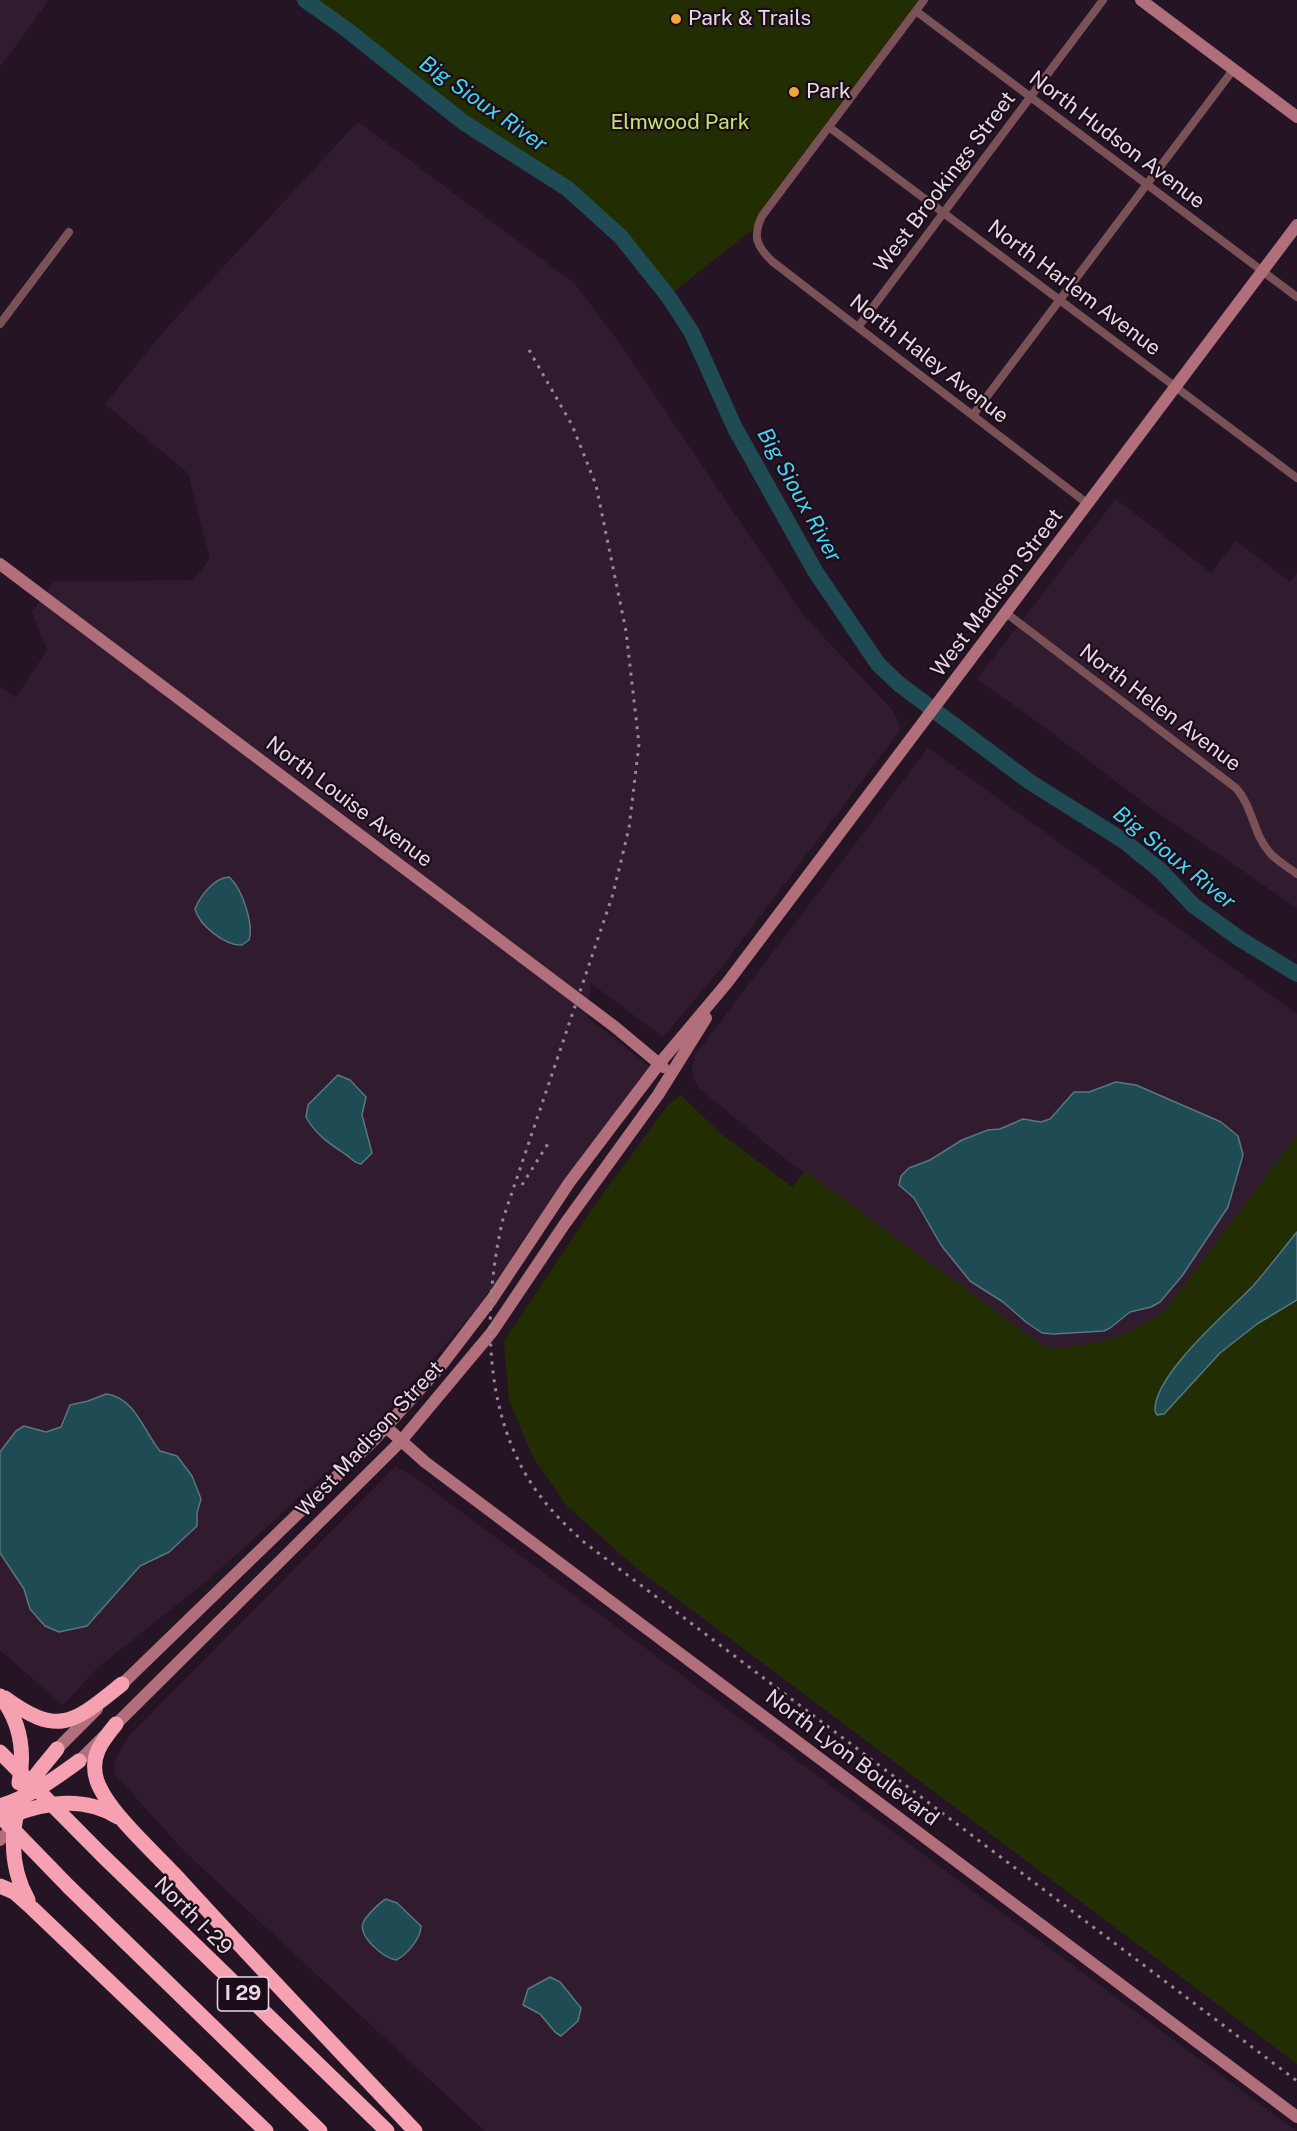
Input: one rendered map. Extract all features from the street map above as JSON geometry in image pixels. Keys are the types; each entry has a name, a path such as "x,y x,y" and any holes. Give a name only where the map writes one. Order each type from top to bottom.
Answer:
{"highway":[{"path":"0,1695 27,1714 58,1722 78,1717 122,1684"},
{"path":"0,1695 11,1712 20,1736 22,1767 12,1811 13,1848 15,1870 32,1908"},
{"path":"116,1724 99,1746 94,1769 102,1793 130,1827 415,2131"},
{"path":"12,1811 57,1749"},
{"name":"North I-29","path":"0,1752 102,1855 387,2131"},
{"path":"12,1811 79,1761"},
{"path":"12,1811 60,1803 88,1804 108,1811 130,1827"},
{"name":"I 29","path":"12,1811 69,1887 320,2131"},
{"path":"0,1886 14,1892 32,1908 266,2131"}],"main road":[{"path":"1141,0 1297,117"},
{"name":"West Madison Street","path":"57,1749 386,1427 470,1329 569,1183 659,1064 727,983 1297,225"},
{"name":"North Louise Avenue","path":"0,564 606,1020 671,1074"},
{"name":"West Madison Street","path":"79,1761 400,1441 492,1332 671,1074 727,983"},
{"name":"North Lyon Boulevard","path":"386,1427 400,1441 1297,2117"},
{"path":"0,1839 12,1811"}],"street":[{"path":"829,127 924,0"},
{"name":"West Brookings Street","path":"858,327 1103,0"},
{"name":"North Hudson Avenue","path":"916,11 1297,297"},
{"path":"973,415 1233,70"},
{"name":"North Harlem Avenue","path":"829,127 1297,478"},
{"name":"North Haley Avenue","path":"829,127 762,216 756,236 758,245 772,262 1088,504"},
{"path":"0,324 3,313 69,232"},
{"name":"North Helen Avenue","path":"1006,613 1236,788 1248,805 1255,825 1270,853 1297,874"}],"shaded area":[{"path":"0,0 49,0 0,67"},
{"path":"358,122 575,284 618,341 803,615 893,711 901,729 721,968 663,1037 591,983 587,1017 649,1066 524,1238 476,1310 361,1441 208,1580 97,1668 63,1705 0,1650 0,686 16,698 47,650 32,612 54,582 193,580 210,559 188,473 105,404 165,330"},
{"path":"1116,499 1211,573 1236,541 1290,582 1297,573 1297,908 1148,806 1042,725 977,679"},
{"path":"928,748 1297,1014 1297,1186 1126,1415 774,1150 699,1088 693,1077 692,1065 696,1054"},
{"path":"395,1467 413,1476 1296,2131 485,2131 184,1851 114,1773 114,1764 128,1737"}],"green space":[{"name":"Elmwood Park","path":"314,0 925,0 757,226 668,296 616,232 582,200 443,107"},
{"path":"681,1095 721,1134 792,1187 805,1171 1046,1348 1095,1343 1140,1326 1167,1308 1297,1135 1297,2064 635,1567 567,1506 533,1457 509,1400 504,1341 592,1209 668,1105"}],"water":[{"path":"229,877 242,898 250,925 249,940 242,945 228,942 207,928 195,909 208,888 223,878"},
{"path":"338,1075 350,1080 366,1097 362,1115 372,1153 361,1164 323,1138 306,1117 308,1105"},
{"path":"1116,1082 1136,1085 1221,1122 1238,1136 1243,1155 1228,1207 1182,1276 1160,1302 1151,1307 1130,1312 1104,1331 1042,1333 1003,1302 970,1281 941,1245 914,1198 899,1185 901,1176 909,1168 930,1160 962,1140 988,1130 1000,1129 1023,1119 1041,1122 1050,1119 1074,1092 1089,1092"},
{"path":"1297,1232 1297,1300 1257,1324 1220,1353 1164,1414 1157,1415 1155,1411 1158,1396 1179,1362 1210,1327 1253,1286"},
{"path":"106,1394 116,1397 132,1408 160,1451 177,1456 192,1476 201,1499 197,1513 197,1526 169,1552 140,1566 87,1626 59,1632 45,1626 30,1609 24,1589 0,1553 0,1452 16,1431 24,1426 46,1432 61,1427 70,1405"},
{"path":"386,1899 397,1903 421,1926 419,1936 413,1946 396,1960 373,1946 362,1929 367,1917"},
{"path":"550,1977 560,1982 581,2008 578,2021 561,2036 540,2014 523,2005 528,1989"}],"waterway":[{"name":"Big Sioux River","path":"305,0 346,29 463,122 568,189 621,237 668,296 692,333 735,428 815,571 878,664 899,684 1030,782 1124,841 1161,871 1193,905 1240,939 1297,974"}],"railway":[{"path":"529,350 572,425 596,485 626,631 639,744 629,828 613,894 503,1219 496,1252 490,1321 491,1356 504,1424 516,1456 544,1501 585,1543 1297,2081"},
{"path":"522,1185 549,1142"}],"place":[{"name":"Park & Trails","path":"676,19"},
{"name":"Park","path":"794,92"}]}
